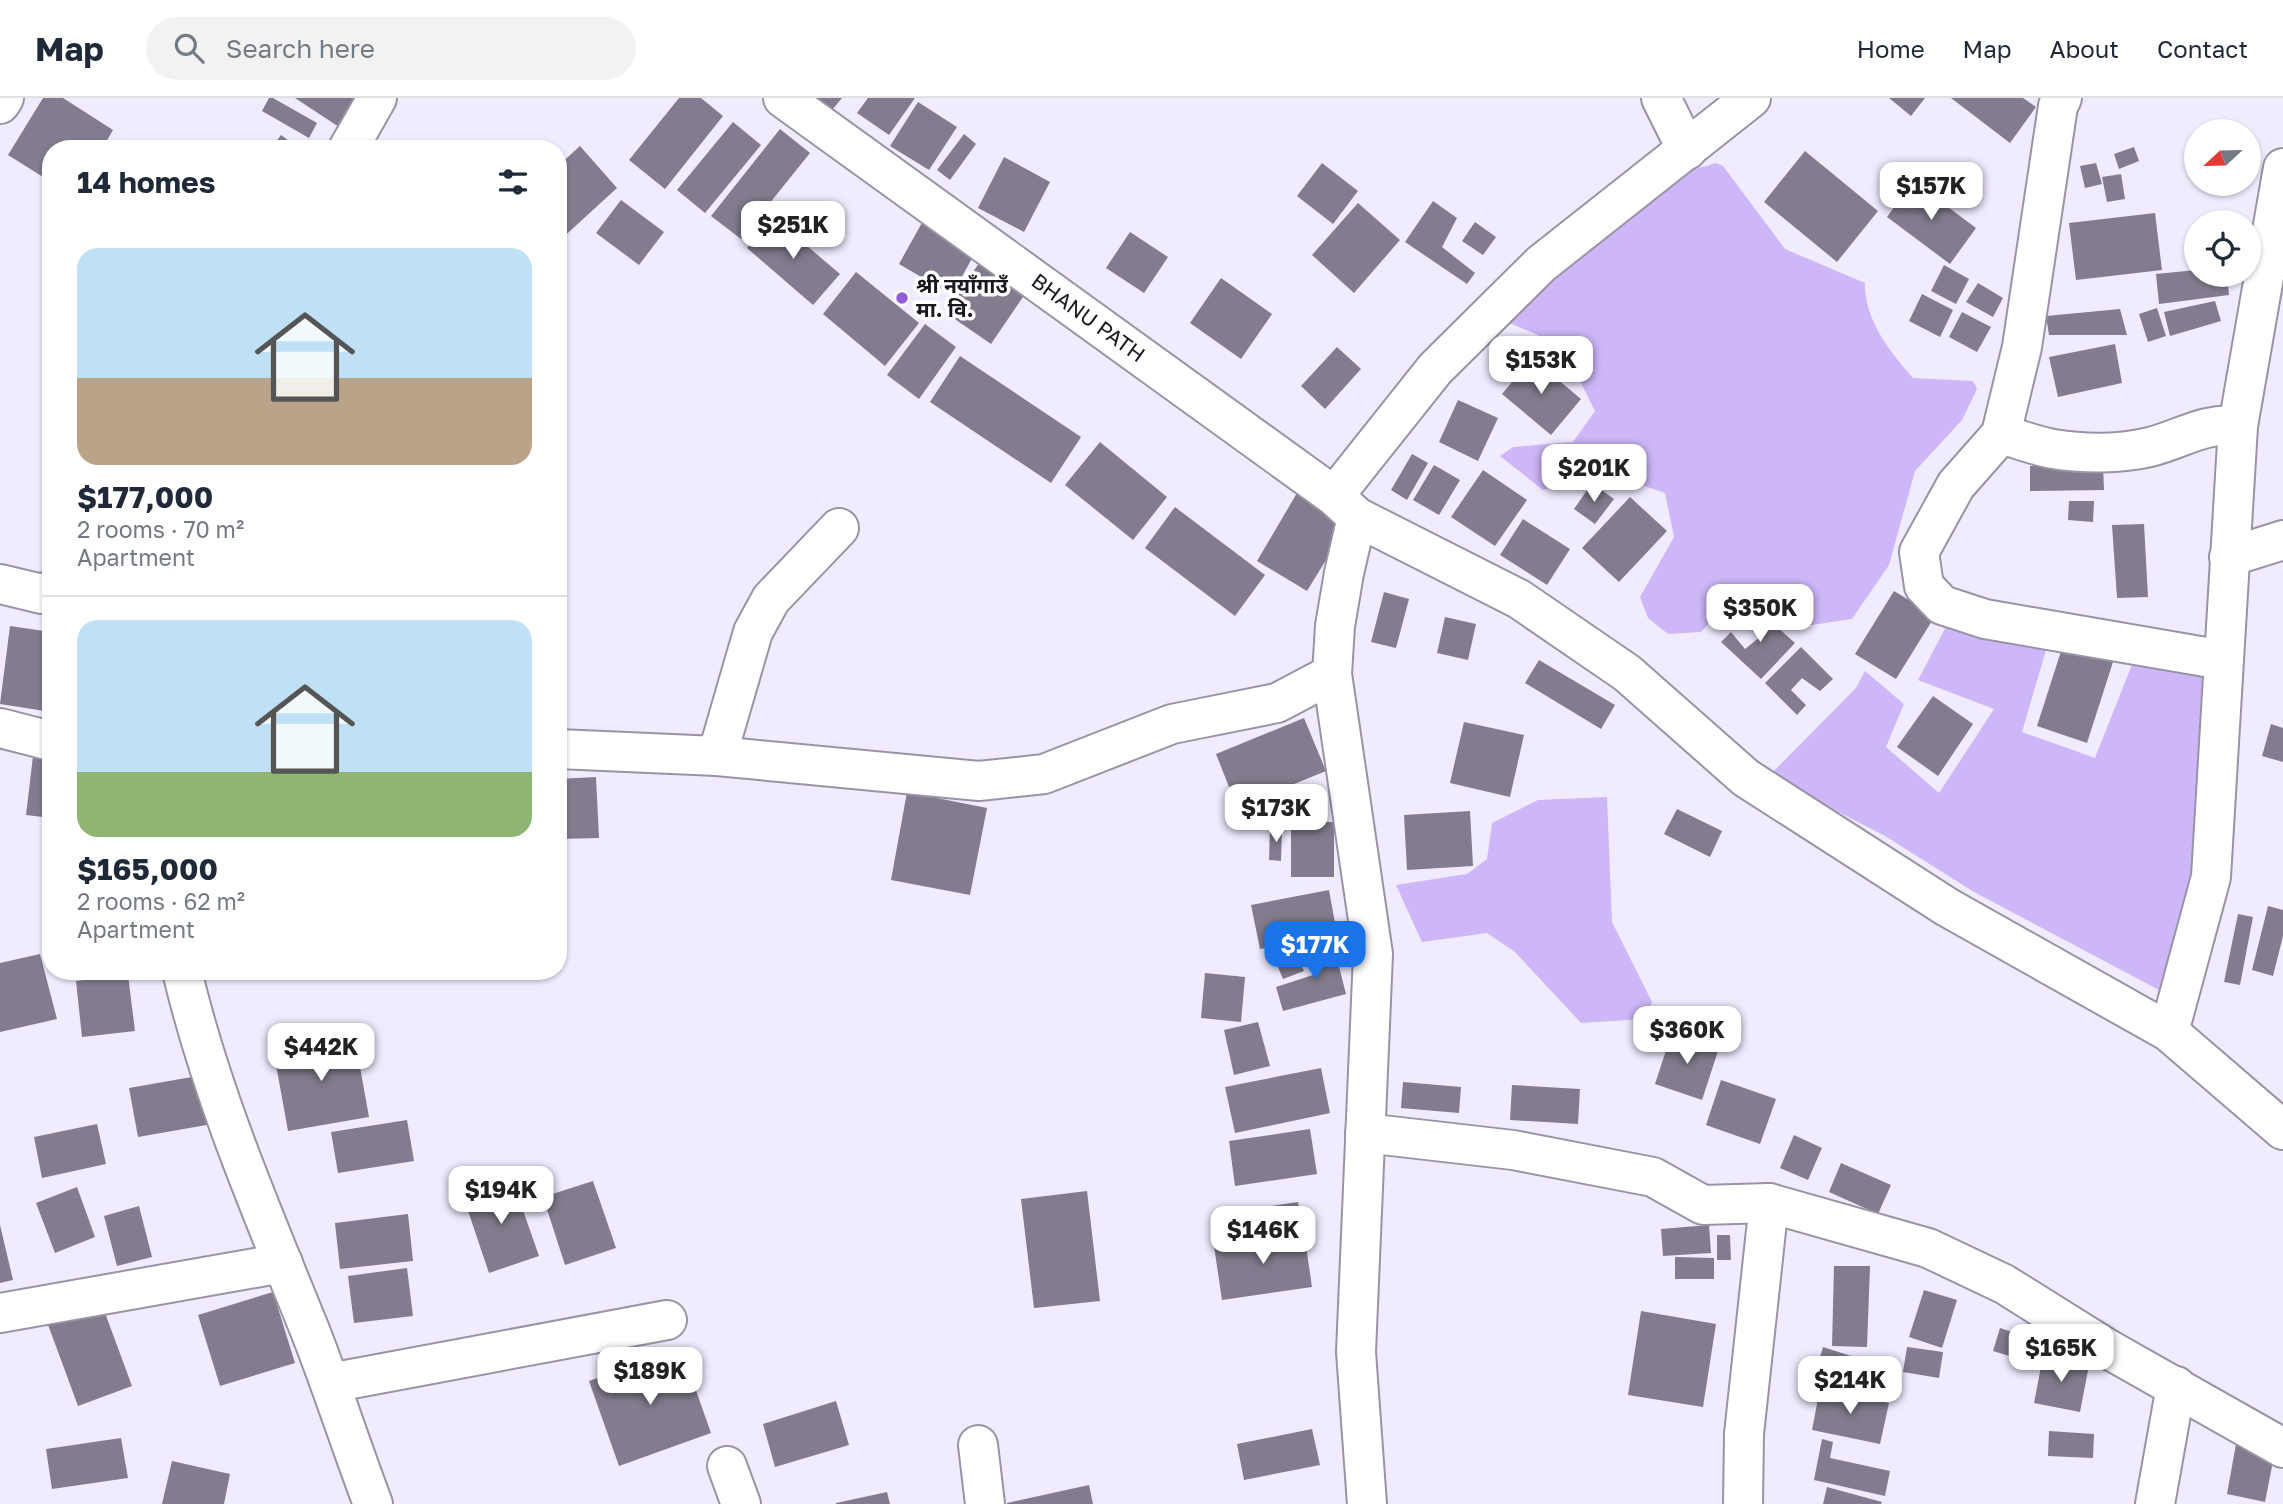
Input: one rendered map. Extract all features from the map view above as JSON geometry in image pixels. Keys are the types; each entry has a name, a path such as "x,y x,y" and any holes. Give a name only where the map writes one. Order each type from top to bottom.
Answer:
{"street":[{"path":"0,104 4,98"},
{"path":"353,140 377,98"},
{"name":"BHANU PATH","path":"783,98 1346,506 1519,599 1626,673 1746,778 1947,907 2169,1032 2283,1130"},
{"path":"1661,98 1687,150"},
{"path":"1367,1504 1356,1352 1373,954 1332,674 1335,626 1344,573 1346,506 1435,369 1541,264 1751,98"},
{"path":"2062,98 2058,106 2022,347 2001,434 1956,485 1919,552 1924,586 1942,605 1985,619 2223,660"},
{"path":"2169,1032 2211,877 2238,426 2283,168"},
{"path":"2001,434 2052,449 2106,452 2150,447 2202,428 2222,424 2238,426"},
{"path":"718,756 753,632 771,599 839,528"},
{"path":"2229,557 2283,540"},
{"path":"0,584 42,593"},
{"path":"567,749 718,756 979,781 1044,774 1172,724 1277,703 1332,674"},
{"path":"0,728 42,739"},
{"path":"184,980 194,1024 373,1504"},
{"path":"1365,1133 1513,1150 1653,1177 1703,1205 1769,1203 1928,1248 2004,1284 2108,1349 2283,1448"},
{"path":"1743,1504 1744,1434 1769,1203"},
{"path":"0,1314 283,1263"},
{"path":"330,1383 667,1320"},
{"path":"2155,1504 2176,1386"},
{"path":"978,1445 985,1504"},
{"path":"727,1466 741,1504"}],"shaded area":[{"path":"1716,163 1723,166 1785,249 1865,283 1869,309 1880,334 1913,378 1973,381 1977,389 1962,420 1915,471 1889,565 1852,619 1805,626 1788,606 1756,591 1733,597 1701,632 1668,634 1648,618 1640,597 1674,537 1665,493 1583,465 1567,482 1543,490 1500,456 1513,447 1573,442 1595,411 1570,361 1540,336 1502,320 1659,180"},
{"path":"1948,623 2046,650 2022,732 2095,758 2133,662 2210,674 2210,703 2187,915 2159,990 1974,892 1885,836 1769,776 1856,688 1865,671 1904,704 1886,747 1939,793 1994,709 1918,680"},
{"path":"1607,797 1612,922 1652,1002 1645,1019 1581,1023 1515,952 1487,933 1422,942 1396,885 1467,874 1487,859 1492,823 1538,800"}],"building":[{"path":"43,98 63,98 113,130 107,140 42,140 42,176 8,155"},
{"path":"269,98 317,123 309,138 262,111"},
{"path":"295,98 358,98 339,127"},
{"path":"679,98 701,98 723,116 665,189 629,160"},
{"path":"817,98 842,98 832,110"},
{"path":"868,98 915,98 889,135 857,113"},
{"path":"1889,98 1925,98 1911,116"},
{"path":"1951,98 2023,98 2036,107 2010,143"},
{"path":"918,102 957,127 929,170 890,146"},
{"path":"733,122 761,145 705,213 677,190"},
{"path":"780,129 810,153 741,239 711,216"},
{"path":"964,134 976,144 950,180 937,170"},
{"path":"580,146 617,188 567,234 567,158"},
{"path":"2134,147 2139,161 2119,169 2114,154"},
{"path":"1805,151 1878,211 1837,262 1764,202"},
{"path":"1004,157 1050,182 1024,232 978,208"},
{"path":"1322,163 1358,191 1333,224 1297,196"},
{"path":"2096,163 2102,184 2085,188 2080,166"},
{"path":"2121,174 2125,199 2107,202 2102,177"},
{"path":"1913,181 1976,228 1950,264 1887,217"},
{"path":"621,200 664,232 639,265 596,233"},
{"path":"1433,201 1457,218 1442,247 1475,273 1467,284 1405,242"},
{"path":"1358,203 1400,240 1354,293 1312,255"},
{"path":"2155,213 2162,270 2076,280 2069,223"},
{"path":"773,217 840,274 813,305 747,248"},
{"path":"923,221 976,251 952,295 899,264"},
{"path":"1475,222 1496,237 1483,255 1462,241"},
{"path":"1130,232 1168,257 1144,293 1106,268"},
{"path":"981,260 1027,291 991,344 946,313"},
{"path":"1944,265 1969,279 1956,304 1931,291"},
{"path":"2184,271 2184,287 2228,287 2229,295 2159,304 2156,274"},
{"path":"856,272 919,323 885,366 823,314"},
{"path":"1221,278 1272,314 1241,359 1190,323"},
{"path":"1978,283 2003,298 1993,317 1966,302"},
{"path":"1922,294 1953,310 1940,337 1909,321"},
{"path":"2215,301 2221,321 2170,336 2164,312"},
{"path":"2157,308 2166,336 2148,342 2139,314"},
{"path":"2120,309 2127,335 2049,335 2046,316"},
{"path":"1962,312 1991,327 1977,352 1949,337"},
{"path":"925,324 956,347 919,399 887,375"},
{"path":"2115,344 2122,383 2058,397 2049,357"},
{"path":"1337,347 1361,369 1325,409 1301,386"},
{"path":"960,356 1081,437 1051,483 930,402"},
{"path":"1532,358 1581,399 1551,435 1502,394"},
{"path":"1458,400 1498,418 1478,461 1439,442"},
{"path":"1100,442 1167,497 1133,540 1065,485"},
{"path":"1412,454 1428,463 1407,500 1391,490"},
{"path":"1434,465 1460,480 1439,515 1413,500"},
{"path":"2103,465 2104,490 2030,491 2030,466"},
{"path":"1483,470 1527,500 1495,546 1451,517"},
{"path":"1592,483 1614,499 1595,524 1574,509"},
{"path":"1297,493 1348,524 1307,591 1257,561"},
{"path":"1630,497 1667,531 1619,582 1582,548"},
{"path":"2069,501 2094,501 2093,522 2068,520"},
{"path":"1175,507 1265,575 1235,616 1145,548"},
{"path":"1523,519 1570,549 1547,585 1500,555"},
{"path":"2144,524 2148,597 2117,598 2112,525"},
{"path":"1894,591 1935,616 1896,679 1855,654"},
{"path":"1384,592 1409,599 1396,648 1371,642"},
{"path":"1755,607 1795,643 1761,679 1721,642 1731,632 1745,649 1760,637 1741,621"},
{"path":"1445,617 1476,624 1468,660 1437,653"},
{"path":"10,626 42,631 42,711 0,704"},
{"path":"2063,645 2113,662 2087,743 2037,726"},
{"path":"1801,647 1833,679 1820,691 1802,678 1791,690 1806,705 1797,715 1765,683"},
{"path":"1539,660 1615,705 1601,729 1525,683"},
{"path":"1933,696 1973,724 1938,776 1897,747"},
{"path":"1304,718 1326,771 1237,807 1216,754"},
{"path":"1464,722 1524,735 1510,797 1450,783"},
{"path":"2271,724 2283,728 2283,762 2262,756"},
{"path":"33,756 42,758 42,817 26,815"},
{"path":"596,777 599,838 567,839 567,779"},
{"path":"907,792 987,808 970,895 891,880"},
{"path":"1677,809 1722,831 1710,857 1664,834"},
{"path":"1470,811 1473,866 1407,870 1404,815"},
{"path":"1291,822 1334,822 1334,877 1291,877"},
{"path":"1270,828 1282,828 1281,861 1269,860"},
{"path":"1329,890 1337,934 1260,949 1251,905"},
{"path":"2268,906 2283,910 2283,936 2273,976 2252,970"},
{"path":"2238,914 2253,917 2240,985 2224,982"},
{"path":"1333,943 1346,994 1283,1011 1276,987 1313,975 1307,952"},
{"path":"1296,952 1304,971 1283,979 1275,960"},
{"path":"40,954 42,980 47,980 57,1019 0,1032 0,963"},
{"path":"1205,973 1245,977 1241,1022 1201,1018"},
{"path":"129,980 135,1031 82,1037 76,981"},
{"path":"1258,1022 1270,1066 1234,1075 1224,1030"},
{"path":"1672,1032 1719,1048 1702,1100 1655,1084"},
{"path":"354,1034 369,1117 288,1131 273,1048"},
{"path":"1321,1068 1330,1113 1235,1133 1225,1087"},
{"path":"209,1074 218,1123 138,1137 129,1088"},
{"path":"1721,1080 1776,1099 1760,1144 1706,1125"},
{"path":"1403,1082 1461,1087 1459,1113 1401,1108"},
{"path":"1512,1085 1580,1089 1578,1124 1510,1120"},
{"path":"407,1120 414,1161 338,1173 331,1132"},
{"path":"97,1124 106,1164 42,1178 34,1137"},
{"path":"1310,1129 1317,1174 1235,1186 1229,1141"},
{"path":"1794,1135 1822,1148 1808,1180 1780,1168"},
{"path":"1841,1163 1891,1185 1878,1214 1829,1192"},
{"path":"512,1179 539,1256 489,1273 463,1196"},
{"path":"593,1181 616,1248 565,1265 543,1197"},
{"path":"77,1187 95,1237 55,1253 36,1203"},
{"path":"1087,1191 1100,1301 1034,1308 1021,1199"},
{"path":"1298,1202 1302,1228 1248,1236 1244,1210"},
{"path":"139,1206 152,1257 117,1266 104,1216"},
{"path":"408,1214 413,1261 340,1269 335,1223"},
{"path":"0,1225 13,1280 0,1283"},
{"path":"1709,1225 1711,1253 1663,1256 1661,1229"},
{"path":"1304,1232 1312,1287 1222,1300 1214,1246"},
{"path":"1717,1235 1730,1235 1731,1260 1717,1260"},
{"path":"1675,1257 1714,1258 1714,1279 1675,1279"},
{"path":"1834,1266 1870,1266 1867,1347 1832,1346"},
{"path":"407,1268 413,1316 354,1323 348,1276"},
{"path":"1924,1290 1957,1300 1942,1348 1909,1337"},
{"path":"273,1292 295,1363 220,1386 198,1315"},
{"path":"101,1302 132,1386 78,1406 47,1322"},
{"path":"1641,1311 1716,1324 1703,1407 1628,1395"},
{"path":"2000,1328 2024,1336 2016,1358 1993,1351"},
{"path":"1823,1347 1882,1366 1873,1397 1814,1378"},
{"path":"1907,1347 1943,1352 1939,1378 1903,1372"},
{"path":"681,1348 711,1433 619,1466 589,1381"},
{"path":"2043,1356 2089,1365 2080,1412 2034,1403"},
{"path":"1820,1388 1889,1403 1880,1444 1812,1430"},
{"path":"836,1401 849,1445 775,1467 763,1424"},
{"path":"1312,1429 1320,1465 1244,1480 1237,1444"},
{"path":"2049,1431 2094,1434 2093,1458 2048,1456"},
{"path":"121,1438 128,1478 52,1489 46,1449"},
{"path":"1822,1439 1833,1442 1830,1458 1890,1471 1885,1496 1814,1480"},
{"path":"2236,1444 2275,1451 2265,1502 2227,1494"},
{"path":"172,1461 230,1474 224,1504 162,1504"},
{"path":"1089,1485 1093,1504 1007,1504 1007,1503"},
{"path":"1827,1487 1882,1502 1823,1504"},
{"path":"887,1492 890,1504 836,1504 836,1503"}],"place":[{"name":"श्री नयाँगाउँ मा. वि.","path":"902,298"}]}
